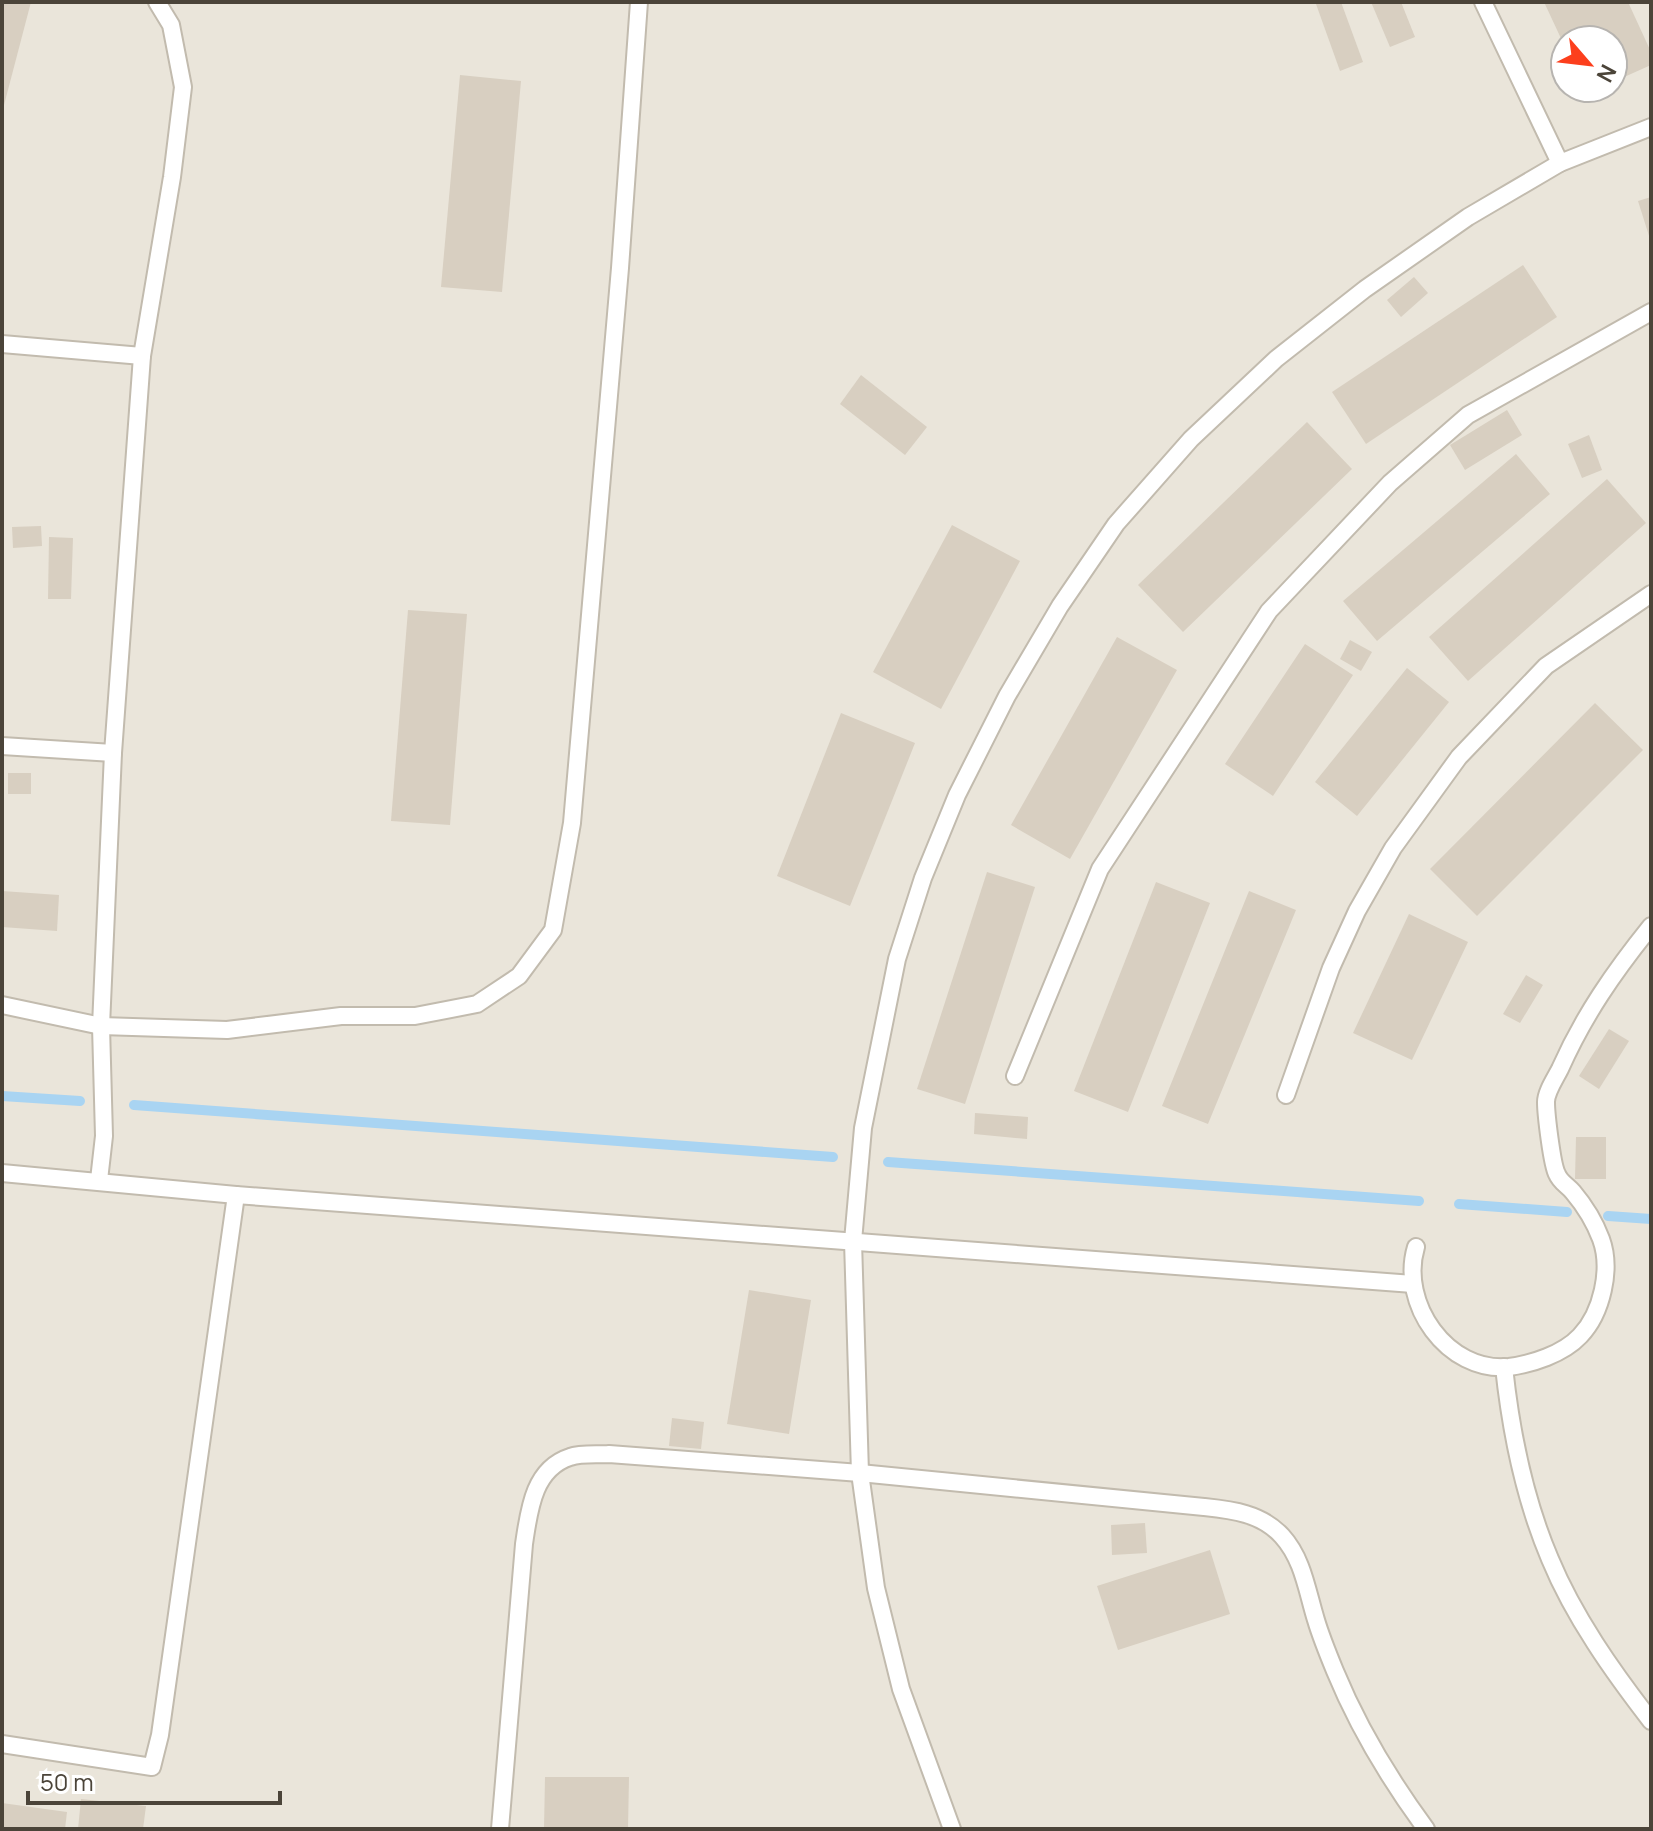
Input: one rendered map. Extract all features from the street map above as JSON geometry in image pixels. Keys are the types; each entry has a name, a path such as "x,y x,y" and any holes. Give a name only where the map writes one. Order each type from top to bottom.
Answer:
{"lane":[{"path":"99,1180 104,1136 101,1026 113,753 142,356 172,177 183,87 171,25 157,2"},
{"path":"2,1005 101,1026 227,1030 341,1016 415,1016 477,1004 519,976 553,930 572,823 620,268 639,2"},
{"path":"1483,2 1560,163"},
{"path":"952,1829 901,1689 876,1588 860,1473 853,1241 863,1128 897,959 923,878 957,795 1007,696 1060,606 1116,524 1191,439 1276,359 1365,289 1468,217 1560,163 1651,127"},
{"path":"1015,1076 1100,869 1269,611 1390,483 1468,415 1651,312"},
{"path":"2,344 142,356"},
{"path":"1286,1095 1331,968 1357,911 1393,848 1459,757 1546,666 1651,594"},
{"path":"2,746 113,753"},
{"path":"1416,1247 1412,1260 1413,1284 1422,1316 1443,1342 1471,1361 1504,1367 1538,1363 1579,1337 1598,1308 1605,1275 1602,1241 1586,1211 1556,1174 1546,1099 1574,1037 1612,974 1651,926"},
{"path":"2,1173 236,1195 1413,1284"},
{"path":"2,1744 152,1767 160,1735 236,1195"},
{"path":"1504,1367 1511,1424 1526,1490 1550,1560 1589,1632 1651,1721"},
{"path":"500,1829 524,1544 531,1501 547,1470 570,1456 609,1454 860,1473 1204,1507 1239,1511 1265,1521 1282,1536 1300,1564 1335,1672 1364,1732 1426,1829"}],"shaded area":[{"path":"2,2 1651,2 1651,1829 2,1829"}],"building":[{"path":"2,2 31,2 3,109 2,109"},
{"path":"1341,2 1363,62 1340,71 1316,4"},
{"path":"1371,2 1401,2 1415,37 1390,47"},
{"path":"1544,2 1628,2 1651,52 1651,65 1629,75 1629,24 1554,24"},
{"path":"460,75 521,81 502,292 441,287"},
{"path":"1651,197 1651,239 1650,239 1638,201"},
{"path":"1523,265 1557,317 1366,444 1332,392"},
{"path":"1414,277 1428,293 1401,317 1387,300"},
{"path":"861,375 927,427 905,455 840,404"},
{"path":"1507,410 1522,435 1465,470 1450,445"},
{"path":"1307,422 1352,469 1183,632 1138,585"},
{"path":"1589,435 1602,470 1582,478 1568,444"},
{"path":"1516,454 1550,494 1377,641 1343,601"},
{"path":"1607,479 1646,523 1468,681 1429,637"},
{"path":"952,525 1020,561 941,709 873,672"},
{"path":"41,526 42,546 13,548 12,527"},
{"path":"49,537 73,538 71,599 48,599"},
{"path":"408,610 467,614 450,825 391,821"},
{"path":"1117,637 1177,670 1070,859 1011,825"},
{"path":"1350,640 1372,652 1361,671 1340,659"},
{"path":"1305,644 1353,675 1273,796 1225,764"},
{"path":"1407,668 1449,702 1357,816 1315,782"},
{"path":"1595,703 1643,750 1477,916 1430,869"},
{"path":"841,713 915,743 850,906 777,876"},
{"path":"8,773 31,773 31,794 8,794"},
{"path":"987,872 1035,887 965,1104 917,1089"},
{"path":"1156,882 1210,903 1128,1112 1074,1091"},
{"path":"2,891 59,895 57,931 2,927"},
{"path":"1249,891 1296,910 1208,1124 1162,1106"},
{"path":"1409,914 1468,942 1412,1060 1353,1033"},
{"path":"1526,975 1543,985 1520,1023 1503,1014"},
{"path":"1609,1029 1629,1041 1599,1089 1579,1076"},
{"path":"975,1113 1028,1117 1027,1139 974,1134"},
{"path":"1576,1137 1606,1137 1606,1179 1575,1179"},
{"path":"749,1290 811,1300 789,1434 727,1424"},
{"path":"672,1418 704,1422 701,1449 669,1446"},
{"path":"1145,1523 1147,1553 1112,1555 1111,1525"},
{"path":"1210,1550 1230,1614 1118,1650 1097,1586"},
{"path":"545,1777 629,1777 628,1829 544,1829"},
{"path":"81,1799 146,1806 143,1829 78,1829"},
{"path":"2,1803 67,1812 65,1829 2,1829"}],"waterway":[{"path":"2,1096 80,1101"},
{"path":"134,1105 833,1157"},
{"path":"888,1162 1419,1201"},
{"path":"1459,1204 1567,1212"},
{"path":"1608,1216 1651,1219"}]}
